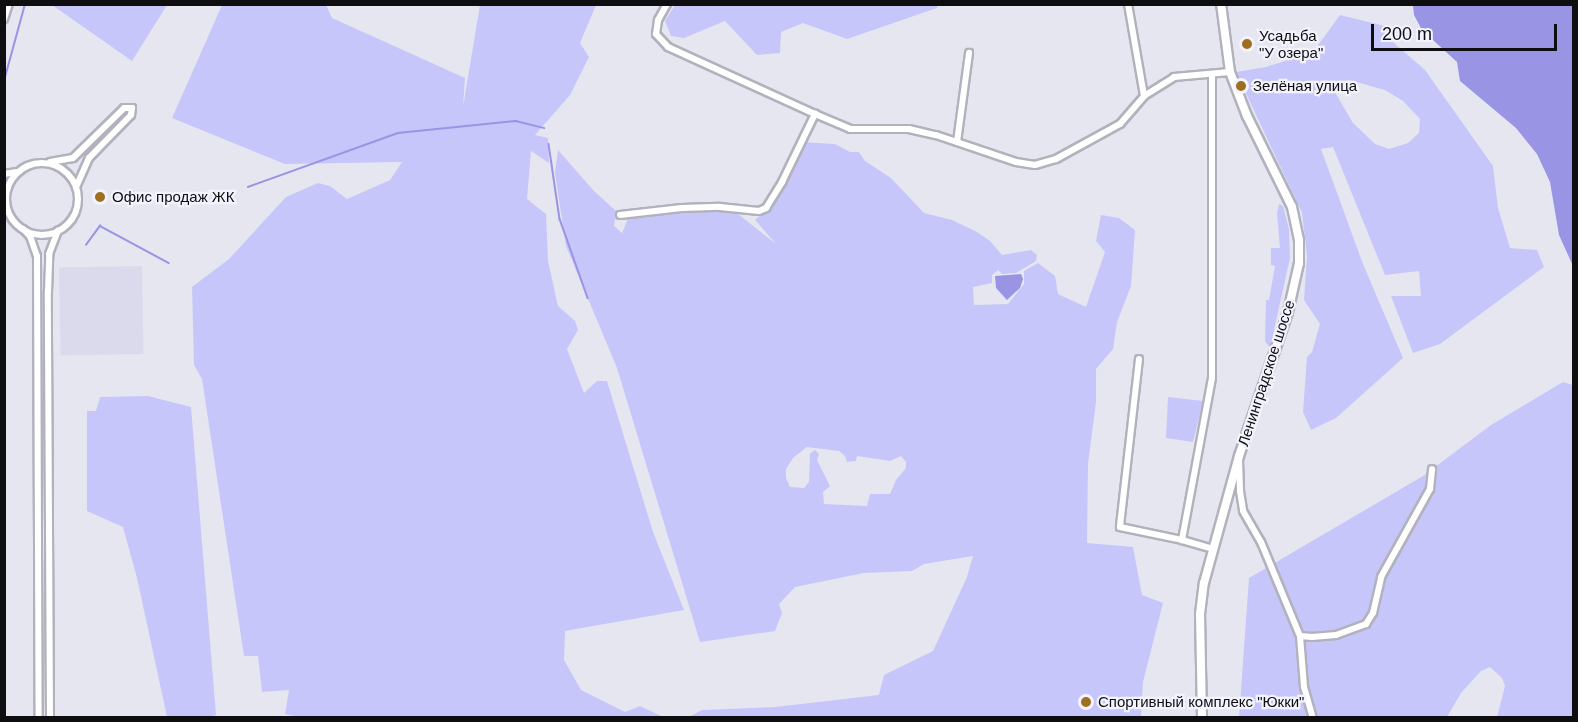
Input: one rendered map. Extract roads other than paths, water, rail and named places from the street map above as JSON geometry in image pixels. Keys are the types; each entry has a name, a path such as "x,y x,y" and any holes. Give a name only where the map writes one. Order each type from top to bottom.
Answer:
{"main road":[{"name":"Ленинградское шоссе","path":"1202,717 1200,614 1213,549 1239,456 1288,312 1299,263 1292,207 1247,116 1230,72 1221,4"}],"street":[{"path":"4,19 9,4"},
{"path":"667,4 658,20 656,34 668,47 814,114 850,129 909,129 1016,162 1035,165 1056,159 1120,124 1144,96 1174,77 1212,76 1230,72"},
{"path":"1128,4 1144,96"},
{"path":"957,142 969,53"},
{"path":"1182,540 1212,378 1212,76"},
{"path":"4,174 18,172 35,163 73,158 124,108 132,108 131,115 89,158 76,187 77,208 73,217 58,231 46,235 23,229"},
{"path":"620,215 682,208 759,211 766,208 782,182 814,114"},
{"path":"45,163 64,171 76,187"},
{"path":"18,172 11,180 5,199 14,222 30,236 37,256 39,717"},
{"path":"50,717 48,292 49,254 58,231"},
{"path":"1139,359 1120,527 1213,549"},
{"path":"1239,456 1243,511 1275,573 1289,614 1300,636 1304,687 1313,717"},
{"path":"1300,636 1336,634 1366,624 1373,613 1381,577 1430,489 1432,469"}],"waterway":[{"path":"4,81 25,4"},
{"path":"248,187 398,133 516,121 544,128"},
{"path":"549,144 560,219 588,298"},
{"path":"86,245 100,226 169,263"}],"place":[{"name":"Усадьба \"У озера\"","path":"1247,44"},
{"name":"Зелёная улица","path":"1241,86"},
{"name":"Офис продаж ЖК","path":"100,197"},
{"name":"Спортивный комплекс \"Юкки\"","path":"1086,702"}]}
